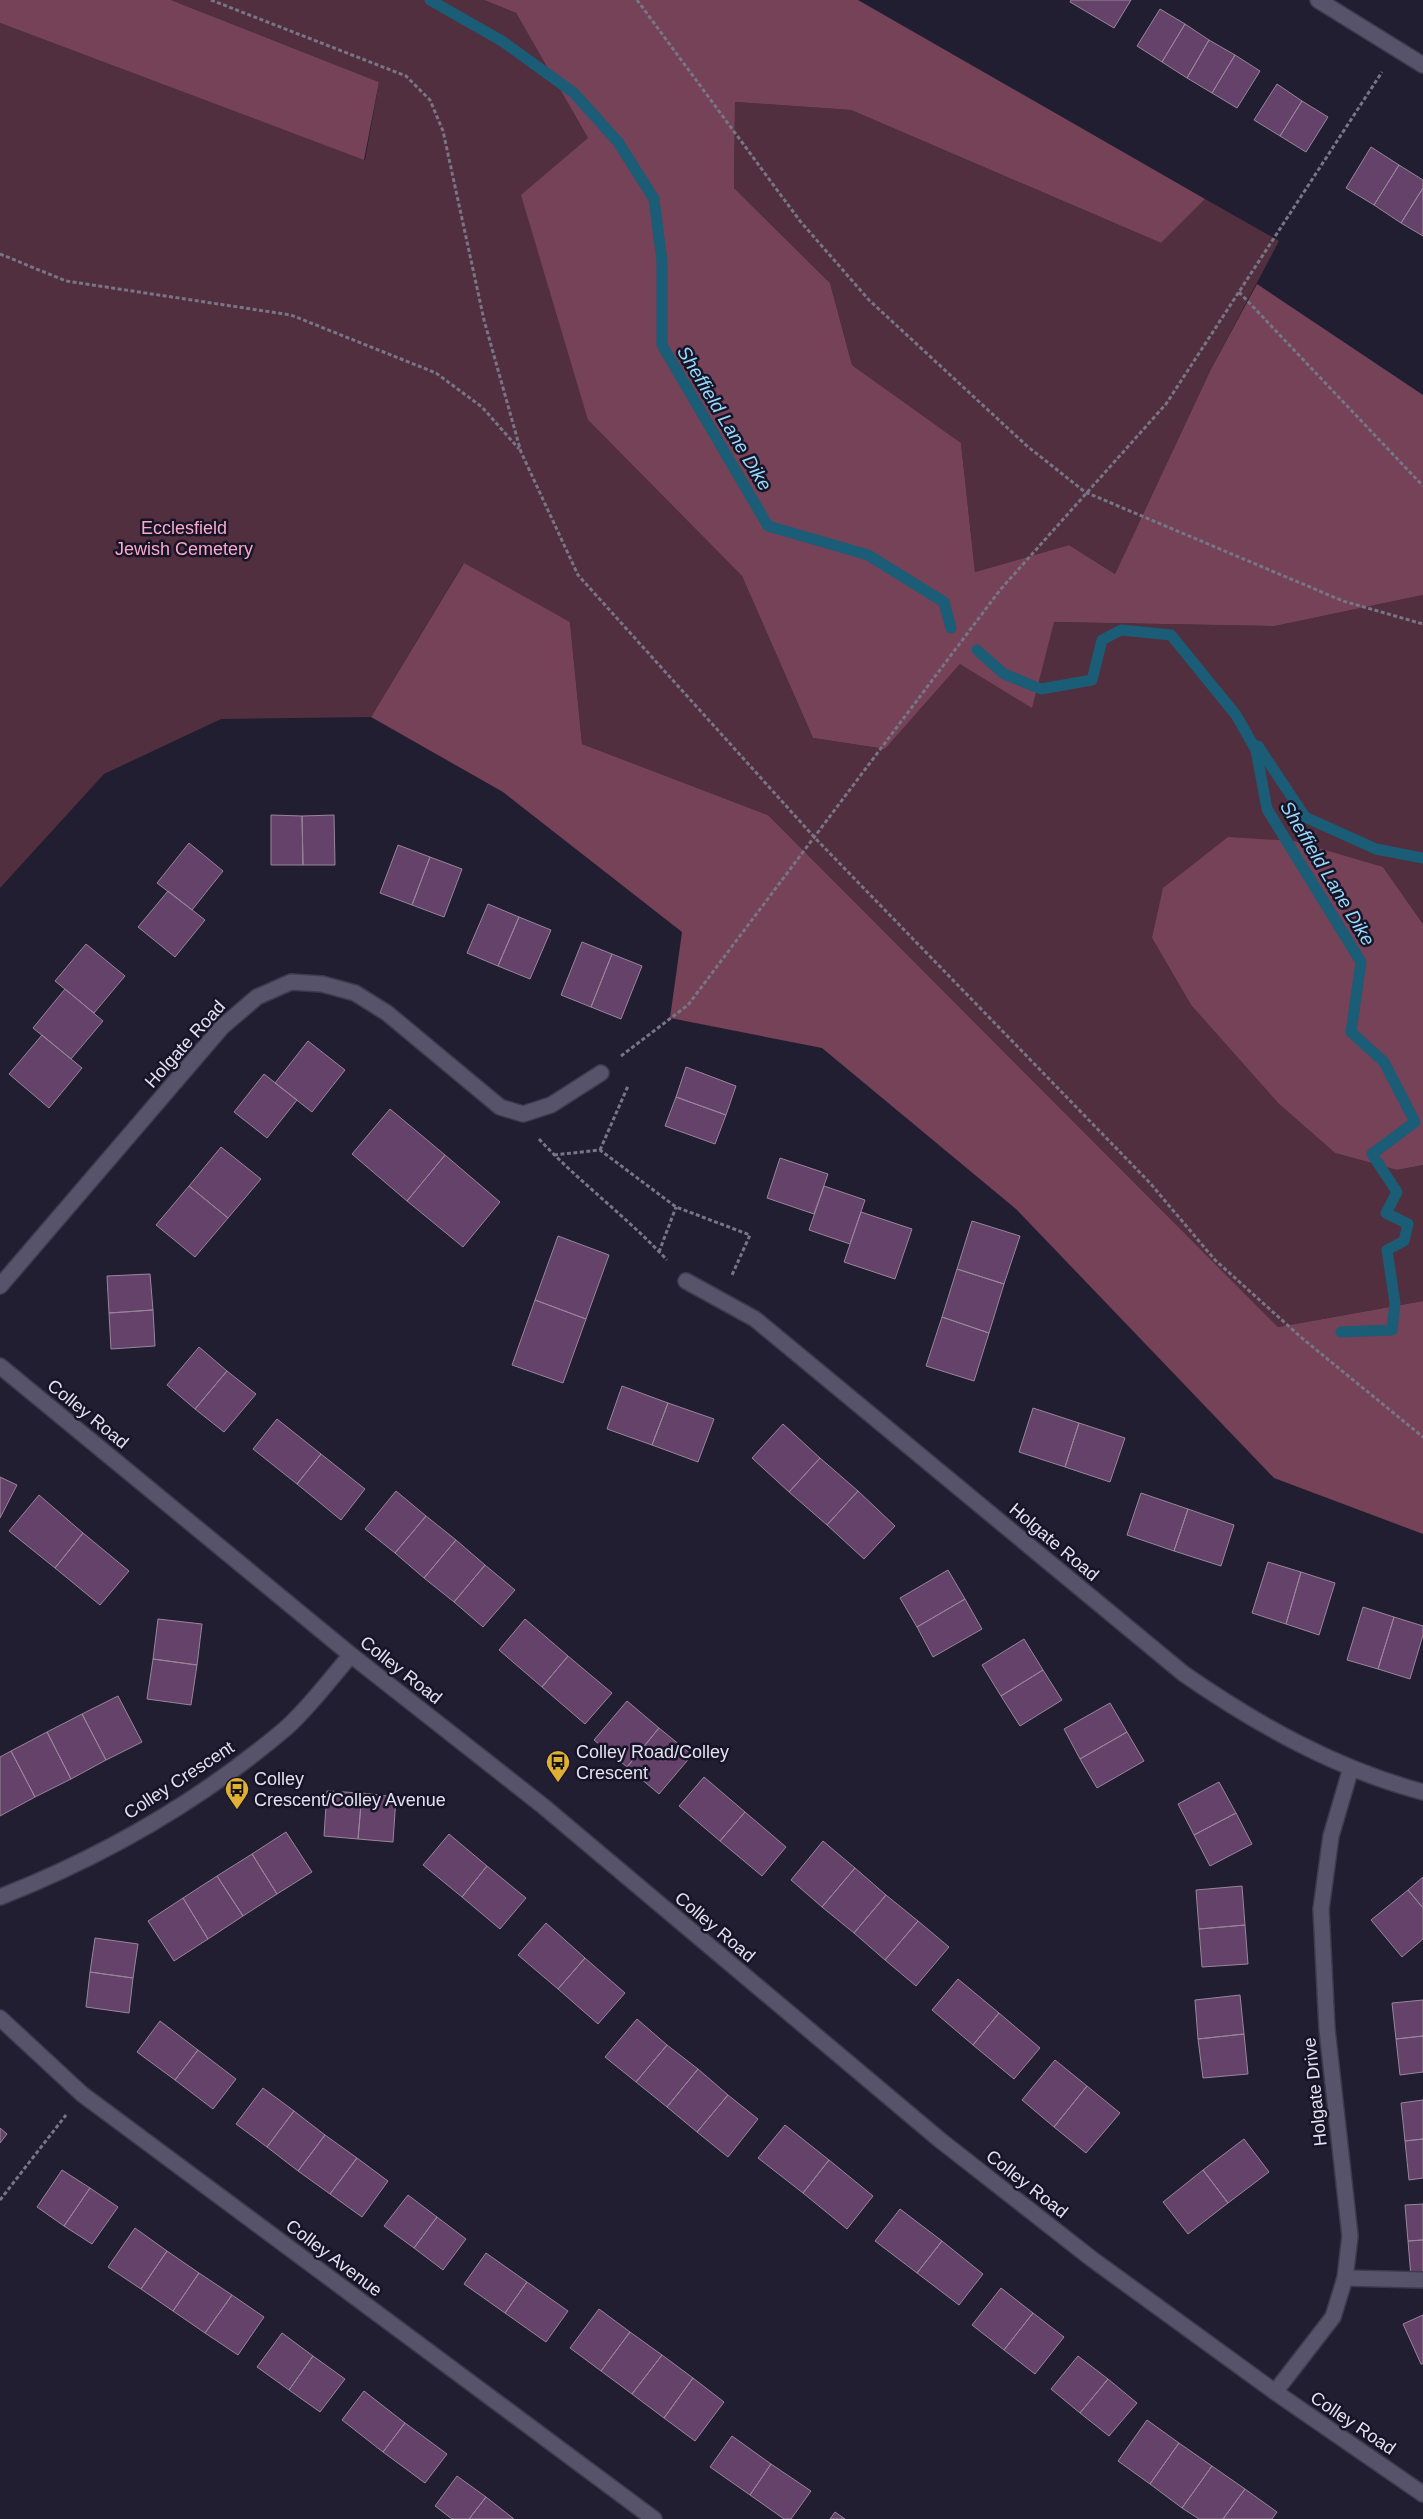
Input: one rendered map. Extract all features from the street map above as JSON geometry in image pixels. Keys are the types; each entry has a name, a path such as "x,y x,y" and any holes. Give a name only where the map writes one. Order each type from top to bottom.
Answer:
{"street":[{"path":"1318,0 1423,65"},
{"name":"Holgate Road","path":"0,1286 222,1027 257,997 291,982 322,984 355,994 387,1013 500,1107 523,1114"},
{"path":"523,1114 551,1105 601,1073"},
{"name":"Holgate Road","path":"686,1281 755,1318 1184,1674 1238,1712 1296,1743 1351,1768 1423,1792"},
{"name":"Colley Road","path":"0,1366 351,1655 543,1806 940,2140 1092,2259 1275,2392 1423,2494"},
{"name":"Colley Crescent","path":"0,1897 44,1879 130,1835 211,1786 286,1728 351,1655"},
{"name":"Holgate Drive","path":"1275,2392 1333,2317 1345,2278 1350,2236 1327,2029 1320,1909 1331,1836 1351,1768"},
{"name":"Colley Avenue","path":"0,2018 82,2094 654,2519"},
{"path":"1345,2278 1423,2280"}],"path":[{"path":"210,0 406,76 430,100 443,131 484,320 521,452 578,575 815,838 1150,1183 1215,1260 1303,1339 1423,1437"},
{"path":"637,0 800,221 869,300 1028,446 1085,492 1343,601 1423,624"},
{"path":"601,1073 688,1005 1000,590 1085,492 1166,404 1397,48"},
{"path":"0,254 66,281 291,316 436,373 482,407 521,452"},
{"path":"1239,292 1423,486"},
{"path":"626,1052 627,1061"},
{"path":"600,1150 628,1085 628,1077"},
{"path":"523,1114 533,1132 554,1154 642,1232 686,1281"},
{"path":"554,1154 600,1150 676,1207 750,1235 722,1299"},
{"path":"659,1252 676,1207"},
{"path":"0,2200 82,2094"}],"green space":[{"name":"Ecclesfield Jewish Cemetery","path":"171,0 484,0 516,13 588,138 588,420 742,576 813,738 885,749 960,664 1054,622 1275,626 1423,595 1423,924 1383,867 1152,938 1191,1005 1279,1104 1335,1153 1397,1170 1423,1165 1423,1301 1278,1327 768,815 582,744 570,622 463,564 371,717 221,719 104,774 0,888 0,23 365,160 379,82"},
{"path":"735,102 851,110 1161,243 1205,199 1279,241 1211,369 1115,574 1069,545 975,572 961,443 852,365 830,283 734,188"}],"shaded area":[{"path":"0,0 171,0 379,82 364,160 0,23"},
{"path":"484,0 858,0 1205,199 1161,243 851,110 735,102 734,188 830,283 852,365 961,443 975,572 1069,545 1115,574 1211,369 1257,284 1423,395 1423,595 1275,626 1054,622 1032,708 960,664 885,749 813,738 742,576 588,420 521,195 588,138 516,13"},
{"path":"464,563 570,622 582,744 768,815 1278,1327 1423,1301 1423,1534 1274,1478 1016,1209 822,1048 670,1018 682,932 503,792 371,717"},
{"path":"1228,837 1294,841 1383,867 1423,924 1423,1165 1397,1170 1335,1153 1279,1104 1191,1005 1152,938 1163,888"}],"building":[{"path":"1071,0 1131,0 1114,28 1070,2"},
{"path":"1160,9 1185,24 1162,62 1137,46"},
{"path":"1185,24 1209,40 1187,78 1162,62"},
{"path":"1209,40 1235,55 1212,93 1187,78"},
{"path":"1235,55 1260,71 1237,108 1212,93"},
{"path":"1277,84 1302,101 1280,136 1254,120"},
{"path":"1302,101 1328,117 1306,152 1280,136"},
{"path":"1371,147 1399,165 1374,205 1346,188"},
{"path":"1399,165 1423,180 1423,188 1401,223 1374,205"},
{"path":"1423,188 1423,236 1401,223"},
{"path":"271,815 302,816 303,865 271,865"},
{"path":"334,815 335,865 303,865 302,816"},
{"path":"189,843 223,871 192,910 157,883"},
{"path":"398,845 430,857 412,905 380,893"},
{"path":"430,857 462,869 444,917 412,905"},
{"path":"168,891 205,920 175,957 138,927"},
{"path":"488,904 519,917 498,966 467,953"},
{"path":"519,917 551,930 530,979 498,966"},
{"path":"582,942 612,954 591,1007 561,995"},
{"path":"86,944 125,976 94,1013 55,981"},
{"path":"612,954 642,966 621,1019 591,1007"},
{"path":"65,989 103,1021 71,1059 33,1028"},
{"path":"42,1035 82,1068 49,1108 9,1074"},
{"path":"308,1041 345,1070 312,1112 275,1083"},
{"path":"686,1067 736,1086 726,1115 676,1097"},
{"path":"264,1074 297,1100 267,1138 234,1112"},
{"path":"676,1097 726,1115 715,1144 665,1126"},
{"path":"390,1109 445,1155 407,1201 352,1154"},
{"path":"221,1147 261,1179 228,1218 189,1186"},
{"path":"445,1155 500,1202 463,1247 407,1201"},
{"path":"780,1158 828,1174 814,1214 767,1198"},
{"path":"189,1186 228,1218 195,1257 156,1225"},
{"path":"824,1186 865,1200 850,1244 809,1230"},
{"path":"861,1212 912,1229 895,1279 844,1262"},
{"path":"972,1221 1020,1236 1004,1284 957,1269"},
{"path":"558,1236 609,1255 586,1319 535,1300"},
{"path":"957,1269 1004,1284 989,1333 942,1317"},
{"path":"150,1274 153,1310 109,1313 107,1276"},
{"path":"535,1300 586,1319 563,1383 512,1365"},
{"path":"153,1310 155,1346 111,1349 109,1313"},
{"path":"942,1317 989,1333 974,1381 926,1366"},
{"path":"199,1347 227,1371 195,1409 167,1385"},
{"path":"227,1371 256,1394 224,1432 195,1409"},
{"path":"622,1386 668,1403 652,1445 607,1429"},
{"path":"668,1403 714,1419 698,1462 652,1445"},
{"path":"1033,1408 1079,1423 1065,1467 1019,1452"},
{"path":"277,1419 321,1454 297,1484 253,1449"},
{"path":"1079,1423 1125,1438 1110,1482 1065,1467"},
{"path":"783,1424 820,1458 789,1492 752,1458"},
{"path":"321,1454 365,1489 341,1520 297,1484"},
{"path":"820,1458 858,1491 827,1525 789,1492"},
{"path":"0,1477 17,1485 0,1518"},
{"path":"396,1491 426,1516 395,1553 365,1529"},
{"path":"858,1491 895,1526 864,1559 827,1525"},
{"path":"1141,1493 1188,1509 1174,1551 1127,1535"},
{"path":"39,1495 83,1533 55,1568 9,1531"},
{"path":"1188,1509 1234,1525 1221,1566 1174,1551"},
{"path":"426,1516 456,1540 424,1578 395,1553"},
{"path":"83,1533 129,1571 100,1605 55,1568"},
{"path":"456,1540 485,1565 454,1602 424,1578"},
{"path":"1268,1562 1301,1572 1286,1624 1252,1613"},
{"path":"485,1565 515,1590 483,1627 454,1602"},
{"path":"948,1570 965,1599 917,1627 900,1598"},
{"path":"1301,1572 1335,1583 1319,1635 1286,1624"},
{"path":"965,1599 982,1629 933,1657 917,1627"},
{"path":"1363,1607 1394,1617 1378,1669 1347,1660"},
{"path":"1394,1617 1423,1626 1423,1635 1410,1679 1378,1669"},
{"path":"158,1619 202,1624 197,1665 153,1659"},
{"path":"525,1619 568,1656 542,1687 499,1650"},
{"path":"1024,1639 1043,1670 1001,1696 982,1665"},
{"path":"568,1656 612,1693 585,1724 542,1687"},
{"path":"153,1659 197,1665 191,1705 147,1699"},
{"path":"1043,1670 1062,1700 1020,1726 1001,1696"},
{"path":"118,1696 142,1742 106,1760 82,1714"},
{"path":"627,1701 659,1728 627,1767 594,1740"},
{"path":"1110,1703 1127,1732 1080,1759 1064,1729"},
{"path":"82,1714 106,1760 71,1779 47,1732"},
{"path":"659,1728 692,1755 659,1794 627,1767"},
{"path":"47,1732 71,1779 35,1797 11,1751"},
{"path":"1127,1732 1144,1761 1097,1788 1080,1759"},
{"path":"11,1751 35,1797 0,1816 0,1757"},
{"path":"704,1777 745,1812 720,1841 679,1806"},
{"path":"1219,1782 1236,1813 1194,1835 1178,1804"},
{"path":"327,1791 362,1793 358,1839 324,1836"},
{"path":"362,1793 396,1797 393,1842 358,1839"},
{"path":"745,1812 786,1847 762,1876 720,1841"},
{"path":"1236,1813 1252,1844 1210,1866 1194,1835"},
{"path":"286,1832 312,1872 277,1894 252,1854"},
{"path":"449,1834 487,1866 462,1897 423,1865"},
{"path":"823,1841 855,1868 822,1907 791,1880"},
{"path":"252,1854 277,1894 243,1916 217,1876"},
{"path":"487,1866 526,1898 500,1929 462,1897"},
{"path":"855,1868 886,1895 854,1933 822,1907"},
{"path":"217,1876 243,1916 208,1939 183,1898"},
{"path":"1423,1877 1423,1908 1408,1890"},
{"path":"1242,1886 1245,1925 1199,1929 1196,1890"},
{"path":"1408,1890 1423,1908 1423,1939 1402,1957 1371,1920"},
{"path":"886,1895 918,1921 885,1960 854,1933"},
{"path":"183,1898 208,1939 174,1961 148,1921"},
{"path":"918,1921 949,1947 916,1986 885,1960"},
{"path":"546,1923 585,1958 558,1989 518,1955"},
{"path":"1245,1925 1248,1964 1202,1967 1199,1929"},
{"path":"95,1938 138,1944 133,1978 90,1972"},
{"path":"585,1958 625,1993 598,2024 558,1989"},
{"path":"90,1972 133,1978 129,2013 86,2007"},
{"path":"958,1979 999,2013 973,2045 932,2010"},
{"path":"1240,1995 1244,2034 1198,2039 1195,2000"},
{"path":"1423,2000 1423,2036 1396,2039 1392,2003"},
{"path":"999,2013 1040,2048 1014,2079 973,2045"},
{"path":"637,2019 667,2045 636,2082 605,2057"},
{"path":"160,2021 198,2050 175,2080 137,2052"},
{"path":"1244,2034 1248,2074 1203,2078 1198,2039"},
{"path":"1423,2036 1423,2072 1400,2075 1396,2039"},
{"path":"667,2045 698,2069 667,2107 636,2082"},
{"path":"198,2050 236,2079 213,2109 175,2080"},
{"path":"1055,2060 1087,2086 1054,2127 1022,2100"},
{"path":"698,2069 728,2095 697,2132 667,2107"},
{"path":"1087,2086 1120,2113 1086,2153 1054,2127"},
{"path":"263,2088 294,2111 267,2147 236,2124"},
{"path":"728,2095 758,2119 728,2157 697,2132"},
{"path":"1423,2100 1423,2139 1405,2141 1401,2103"},
{"path":"294,2111 325,2135 298,2171 267,2147"},
{"path":"785,2125 829,2160 803,2193 758,2158"},
{"path":"0,2128 7,2134 0,2143"},
{"path":"325,2135 357,2158 330,2194 298,2171"},
{"path":"1244,2139 1269,2172 1228,2203 1203,2170"},
{"path":"1423,2139 1423,2178 1409,2180 1405,2141"},
{"path":"357,2158 388,2181 362,2217 330,2194"},
{"path":"829,2160 873,2196 847,2229 803,2193"},
{"path":"62,2170 90,2188 64,2226 37,2207"},
{"path":"1203,2170 1228,2203 1188,2234 1163,2202"},
{"path":"90,2188 118,2207 92,2244 64,2226"},
{"path":"408,2195 437,2217 414,2248 384,2226"},
{"path":"1423,2204 1423,2240 1408,2241 1405,2205"},
{"path":"900,2209 942,2241 917,2273 875,2241"},
{"path":"437,2217 466,2239 443,2270 414,2248"},
{"path":"135,2228 167,2251 141,2289 108,2267"},
{"path":"1423,2240 1423,2276 1411,2277 1408,2241"},
{"path":"942,2241 983,2274 959,2305 917,2273"},
{"path":"167,2251 199,2273 173,2311 141,2289"},
{"path":"486,2253 527,2282 505,2313 464,2284"},
{"path":"199,2273 232,2295 205,2333 173,2311"},
{"path":"527,2282 568,2311 546,2342 505,2313"},
{"path":"1001,2288 1033,2313 1004,2350 972,2325"},
{"path":"232,2295 264,2317 238,2355 205,2333"},
{"path":"599,2309 630,2332 601,2371 570,2348"},
{"path":"1033,2313 1064,2337 1035,2374 1004,2350"},
{"path":"1423,2315 1423,2364 1421,2364 1403,2324"},
{"path":"630,2332 662,2355 632,2394 601,2371"},
{"path":"282,2333 313,2356 289,2390 257,2367"},
{"path":"662,2355 693,2378 664,2418 632,2394"},
{"path":"313,2356 345,2379 320,2412 289,2390"},
{"path":"1078,2356 1108,2379 1080,2413 1051,2389"},
{"path":"693,2378 724,2402 695,2441 664,2418"},
{"path":"1108,2379 1137,2403 1109,2436 1080,2413"},
{"path":"364,2391 405,2423 383,2452 342,2420"},
{"path":"1147,2420 1179,2443 1150,2484 1118,2461"},
{"path":"405,2423 447,2454 425,2483 383,2452"},
{"path":"732,2436 771,2464 750,2495 710,2467"},
{"path":"1179,2443 1212,2466 1182,2508 1150,2484"},
{"path":"771,2464 811,2491 791,2519 784,2519 750,2495"},
{"path":"1212,2466 1245,2489 1223,2519 1199,2519 1182,2508"},
{"path":"457,2476 486,2497 469,2519 452,2519 435,2506"},
{"path":"1245,2489 1277,2512 1272,2519 1223,2519"},
{"path":"486,2497 514,2519 469,2519"},
{"path":"835,2512 845,2519 830,2519"}],"waterway":[{"name":"Sheffield Lane Dike","path":"430,0 502,41 574,93 618,142 654,199 662,261 662,345 768,526 868,555 944,602 951,628"},
{"name":"Sheffield Lane Dike","path":"977,650 1004,674 1041,689 1092,680 1102,640 1121,630 1171,635 1236,715 1256,750 1267,809 1361,962 1351,1032 1384,1062 1415,1122 1372,1154 1397,1192 1386,1213 1408,1224 1404,1241 1387,1250 1395,1303 1392,1330 1341,1332"},
{"path":"1258,746 1305,817 1376,849 1423,858"}],"place":[{"name":"Colley Road/Colley Crescent","path":"558,1783"},
{"name":"Colley Crescent/Colley Avenue","path":"237,1810"}]}
